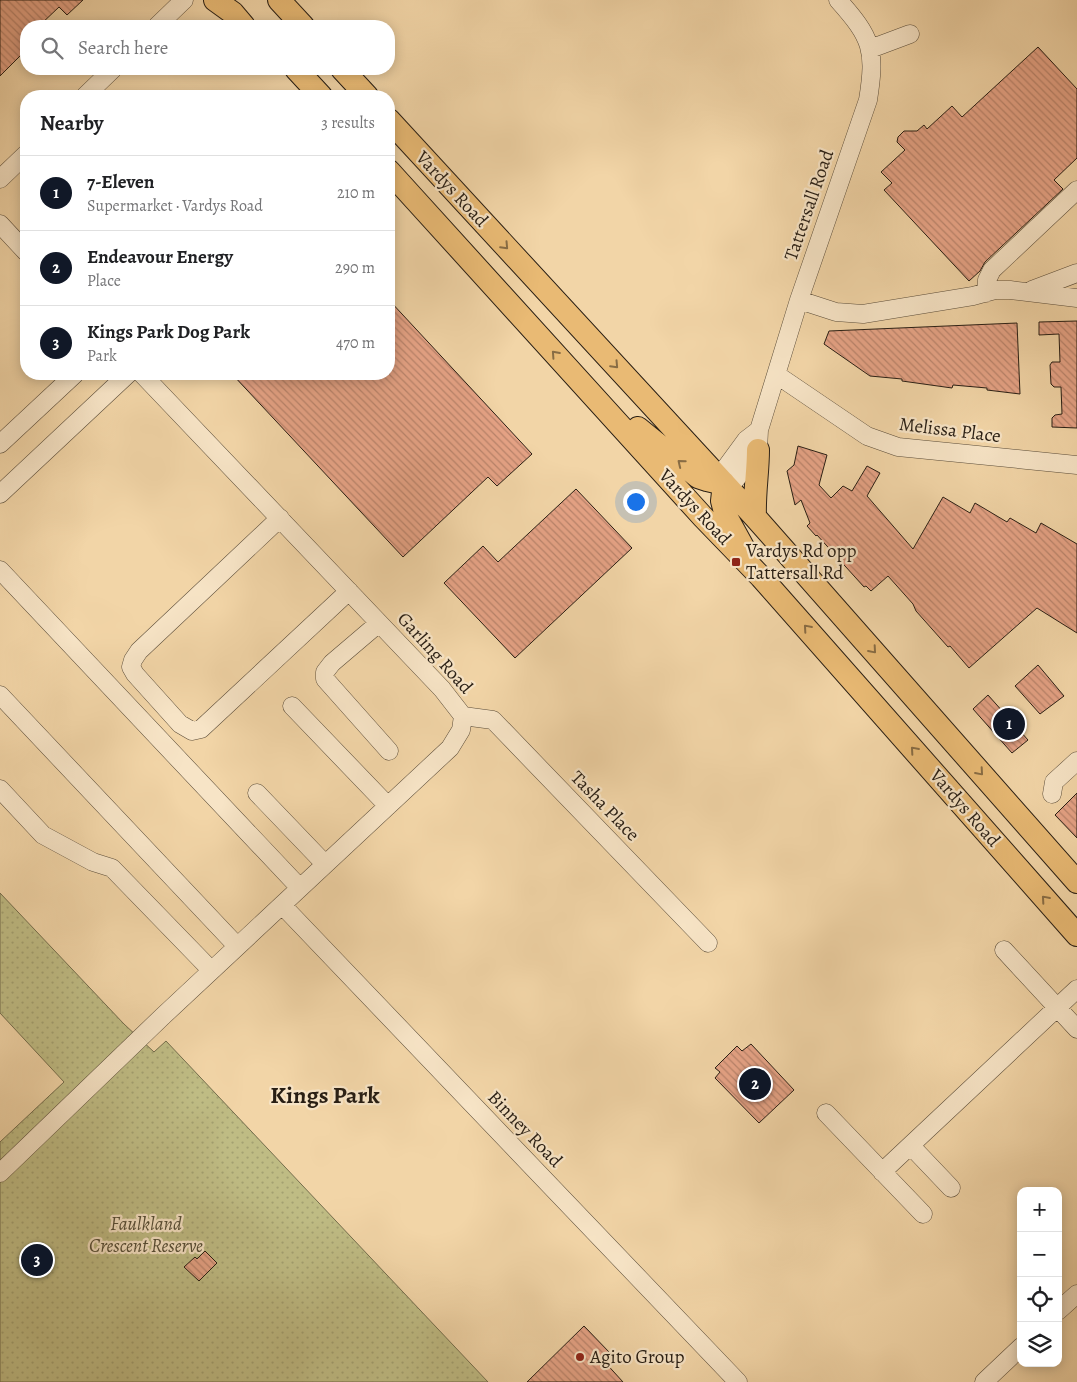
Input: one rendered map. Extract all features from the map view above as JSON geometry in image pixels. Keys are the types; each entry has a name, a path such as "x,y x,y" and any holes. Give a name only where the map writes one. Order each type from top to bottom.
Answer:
{"main road":[{"path":"215,0 233,13 239,20"},
{"path":"234,0 252,20"},
{"path":"278,0 297,20"},
{"path":"299,75 309,83"},
{"path":"348,75 361,90"},
{"name":"Vardys Road","path":"395,127 755,517 1077,882"},
{"name":"Vardys Road","path":"395,178 703,517 761,577 1077,935"},
{"path":"582,384 698,477 724,483 722,501 726,516 761,577"},
{"path":"755,517 754,495 758,470 758,440"}],"street":[{"path":"163,20 184,0"},
{"name":"Tattersall Road","path":"724,483 724,470 746,440 758,440 799,300 868,100 872,70 870,49 866,36 858,23 838,0"},
{"path":"870,49 910,34"},
{"path":"91,90 107,75"},
{"path":"0,179 20,160"},
{"path":"986,293 987,280 992,270 1077,190"},
{"path":"3,233 20,247"},
{"path":"1029,291 1077,273"},
{"path":"799,300 836,312 863,314 1010,290 1077,298"},
{"name":"Melissa Place","path":"777,375 867,436 898,447 1077,465"},
{"path":"0,444 69,380"},
{"path":"0,494 122,380"},
{"name":"Garling Road","path":"0,1173 211,970 450,748 461,730 463,716 442,689 148,380"},
{"path":"280,518 139,651 133,660 131,667 135,674 180,724 192,731 201,729 349,591"},
{"path":"0,570 300,888"},
{"path":"379,623 325,672 326,679 389,750"},
{"path":"0,695 237,946"},
{"path":"292,706 388,806"},
{"name":"Tasha Place","path":"463,716 493,720 708,943"},
{"path":"1052,794 1054,782 1077,761"},
{"path":"0,789 42,835 93,862 112,868 211,970"},
{"path":"257,793 326,864"},
{"name":"Binney Road","path":"282,905 738,1382"},
{"path":"1004,950 1077,1029"},
{"path":"882,1172 1077,989"},
{"path":"826,1114 923,1214"},
{"path":"911,1146 951,1188"},
{"path":"1062,1307 1077,1294"},
{"path":"984,1382 1017,1351"}],"green space":[{"name":"Faulkland Crescent Reserve","path":"0,893 124,1024 154,1052 166,1041 488,1382 0,1382 0,1142 64,1082 0,1013"}],"building":[{"path":"0,0 83,0 67,15 59,7 45,20 20,20 20,56 0,76"},
{"path":"1038,47 1077,89 1077,158 1054,180 1063,189 985,262 980,271 969,281 884,190 892,183 881,172 905,150 897,142 898,137 904,131 917,131 924,125 927,129 952,106 962,117"},
{"path":"395,306 532,454 497,486 488,477 403,557 238,380 395,380"},
{"path":"1077,321 1077,428 1052,427 1052,418 1055,415 1062,414 1061,387 1054,387 1051,384 1050,365 1052,362 1060,362 1059,334 1039,335 1039,322"},
{"path":"1017,323 1020,394 987,390 987,388 953,385 952,388 902,381 902,379 870,376 824,344 829,331"},
{"path":"798,446 827,455 819,485 831,498 843,486 852,491 867,466 880,473 867,496 913,549 943,497 970,513 975,503 1007,522 1010,518 1036,533 1041,523 1077,544 1077,633 1037,608 969,668 916,611 913,604 888,576 871,591 866,586 864,587 807,526 810,523 801,500 795,505 787,471 794,465"},
{"path":"576,489 632,548 515,658 444,583 483,546 498,562"},
{"path":"1038,665 1064,696 1040,714 1015,686"},
{"path":"988,695 1028,740 1012,753 973,709"},
{"path":"1077,793 1077,838 1055,815"},
{"path":"751,1044 794,1090 759,1123 715,1078 720,1072 715,1068 737,1046 742,1051"},
{"path":"205,1251 217,1263 199,1281 184,1267 195,1257 197,1259"},
{"name":"Agito Group","path":"584,1326 610,1353 603,1360 623,1382 527,1382"}],"place":[{"name":"Vardys Rd opp Tattersall Rd","path":"736,562"},
{"name":"7-Eleven","path":"1009,724"},
{"name":"Endeavour Energy","path":"755,1084"},
{"name":"Kings Park Dog Park","path":"37,1260"},
{"name":"Agito Group","path":"580,1357"}],"district":[{"name":"Kings Park","path":"325,1095"}]}
